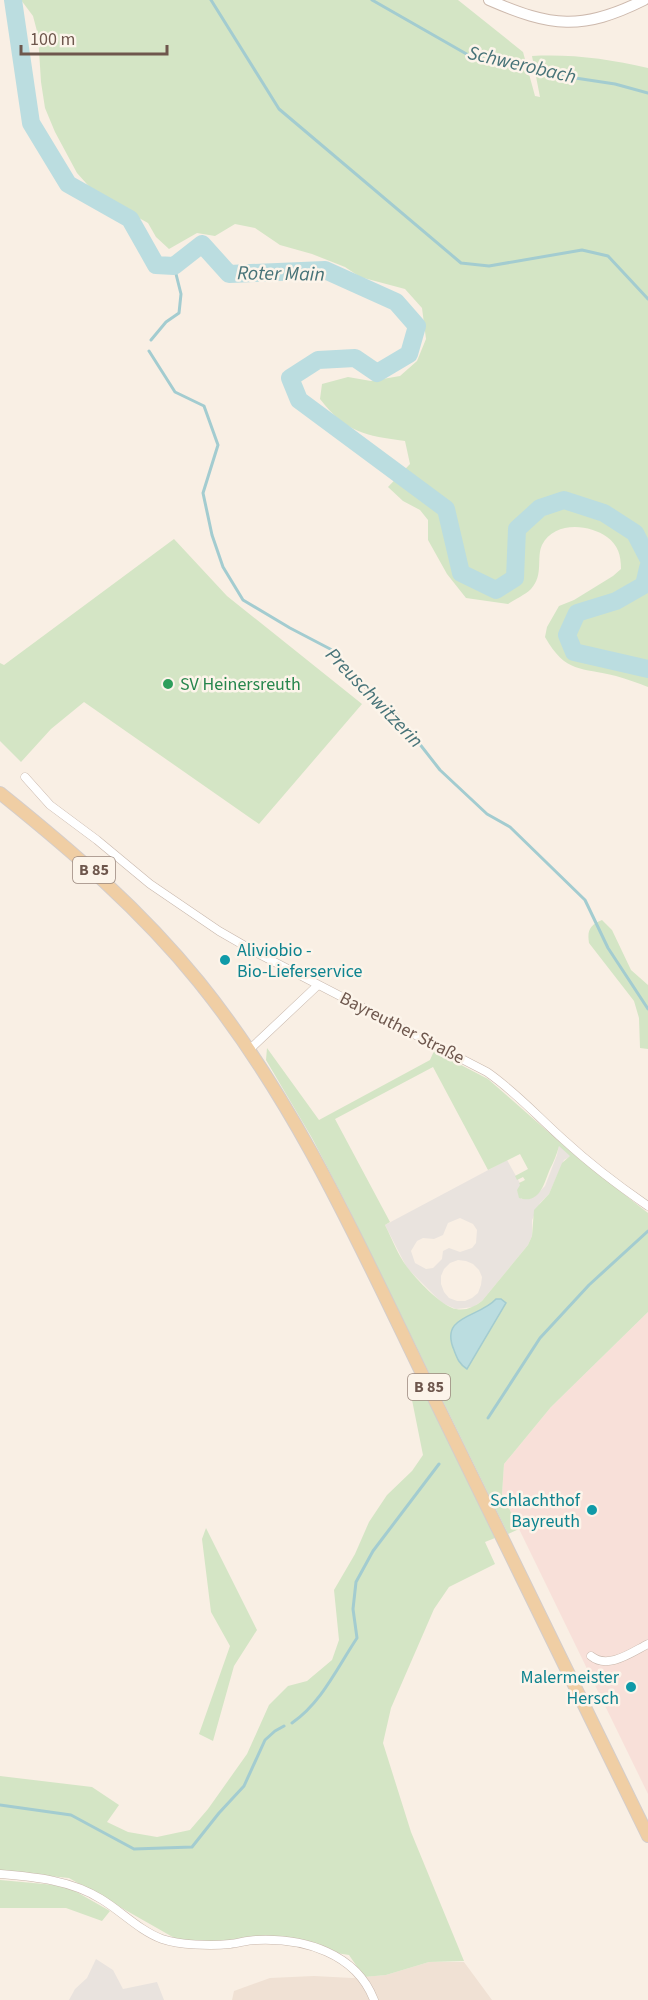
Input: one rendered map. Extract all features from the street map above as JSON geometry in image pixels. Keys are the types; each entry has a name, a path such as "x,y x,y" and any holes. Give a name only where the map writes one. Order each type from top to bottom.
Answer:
{"main road":[{"name":"B 85","path":"0,793 68,847 131,906 200,983 249,1050 296,1125 346,1216 648,1836"}],"street":[{"path":"489,0 529,17 554,22 576,22 601,18 644,0"},
{"name":"Bayreuther Straße","path":"25,777 46,802 169,898 239,943 487,1072 516,1094 568,1144 646,1205"},
{"path":"249,1050 318,985"},
{"path":"591,1656 600,1661 612,1661 648,1644"},
{"path":"0,1874 67,1883 99,1897 160,1939 178,1943 227,1944 256,1940 286,1941 318,1948 347,1962 370,1988 374,2000"}],"shaded area":[{"path":"559,1145 571,1156 564,1160 549,1194 540,1203 532,1220 532,1236 528,1245 482,1301 473,1307 456,1309 442,1303 407,1268 385,1225 507,1160 521,1185 521,1199 534,1197 545,1186","holes":["460,1218 473,1224 477,1230 476,1243 472,1248 460,1252 449,1248 443,1251 442,1259 433,1268 426,1269 415,1263 411,1251 417,1241 423,1238 434,1239 443,1235 448,1223","458,1260 473,1264 482,1277 478,1293 465,1301 449,1298 441,1284 444,1269 450,1263"]},
{"path":"648,1312 648,1794 502,1494 504,1464 551,1407"},
{"path":"96,1959 113,1970 123,1989 157,1982 164,2000 69,2000 75,1989 87,1978"},
{"path":"429,1962 464,1962 492,2000 232,2000 234,1991 270,1978 314,1976 352,1978 386,1975"}],"green space":[{"path":"21,0 458,0 523,52 535,96 540,97 532,56 590,58 648,68 648,687 620,677 575,667 560,657 545,637 547,627 559,606 574,600 621,569 618,551 611,540 591,529 563,528 548,537 542,545 539,572 535,584 529,591 508,604 466,598 447,574 428,540 428,520 420,510 403,501 388,487 410,464 405,441 379,437 357,430 338,419 320,399 322,384 348,377 371,381 400,376 417,361 426,339 422,308 405,289 360,277 345,267 280,245 255,228 235,224 215,236 197,233 169,249 156,237 148,223 129,216 94,192 77,173 45,108 38,35 33,16"},
{"name":"SV Heinersreuth","path":"174,539 227,596 362,704 259,824 84,702 51,729 21,762 0,741 0,663 4,665"},
{"path":"602,920 612,930 631,970 648,985 648,1049 640,1048 639,1018 634,1001 589,943 590,928"},
{"path":"267,1048 319,1120 430,1060 434,1051 488,1079 578,1158 648,1213 648,1312 551,1407 504,1464 502,1494 519,1529 508,1534 348,1207 312,1138 266,1060","holes":["433,1067 488,1170 520,1154 528,1169 515,1176 517,1180 523,1177 525,1180 519,1183 517,1190 519,1198 532,1198 543,1186 559,1146 570,1156 562,1163 549,1194 534,1210 532,1236 528,1245 482,1301 470,1308 456,1309 430,1292 404,1262 385,1225 390,1222 335,1119"]},
{"path":"421,1384 495,1538 485,1542 495,1564 449,1587 434,1609 391,1708 383,1743 411,1832 464,1961 429,1962 386,1975 364,1977 349,1955 279,1944 178,1940 69,1878 0,1871 0,1776 92,1787 119,1805 107,1822 128,1832 157,1837 190,1830 208,1809 247,1754 269,1705 288,1686 307,1681 332,1660 339,1640 334,1590 355,1554 369,1522 387,1495 412,1471 423,1455 410,1390"},
{"path":"206,1528 257,1630 234,1666 213,1741 199,1734 230,1646 211,1612 202,1539"},
{"path":"0,1880 66,1886 110,1911 102,1921 66,1908 0,1908"}],"water":[{"path":"496,1299 501,1299 506,1303 467,1369 460,1363 455,1353 451,1339 452,1330 463,1318"}],"waterway":[{"name":"Roter Main","path":"13,0 31,123 68,184 130,219 156,265 174,266 202,244 229,274 325,270 396,302 417,326 409,354 377,373 355,358 318,360 290,378 299,400 446,509 461,573 496,590 515,578 517,529 540,508 564,500 604,513 635,533 648,558"},
{"path":"211,0 279,109 461,263 489,266 582,250 608,256 648,299"},
{"name":"Schwerobach","path":"372,0 470,56 562,76 615,84 648,93"},
{"name":"Preuschwitzerin","path":"151,340 166,322 179,313 181,294 174,266"},
{"name":"Preuschwitzerin","path":"149,351 175,392 204,406 218,445 203,493 212,535 223,567 243,600 334,651 372,695 397,715 440,770 487,814 510,827 585,900 608,948 648,1009"},
{"name":"Roter Main","path":"648,568 644,585 616,601 577,613 567,635 574,652 648,669"},
{"name":"Preuschwitzerin","path":"488,1418 540,1338 589,1285 648,1231"},
{"name":"Preuschwitzerin","path":"292,1723 303,1715 320,1695 357,1638 353,1609 356,1582 373,1551 439,1464"},
{"name":"Preuschwitzerin","path":"0,1805 71,1815 134,1849 192,1847 244,1786 265,1740 284,1726"}],"place":[{"name":"SV Heinersreuth","path":"168,684"},
{"name":"Aliviobio - Bio-Lieferservice","path":"225,960"},
{"name":"Schlachthof Bayreuth","path":"592,1510"},
{"name":"Malermeister Hersch","path":"631,1687"}]}
